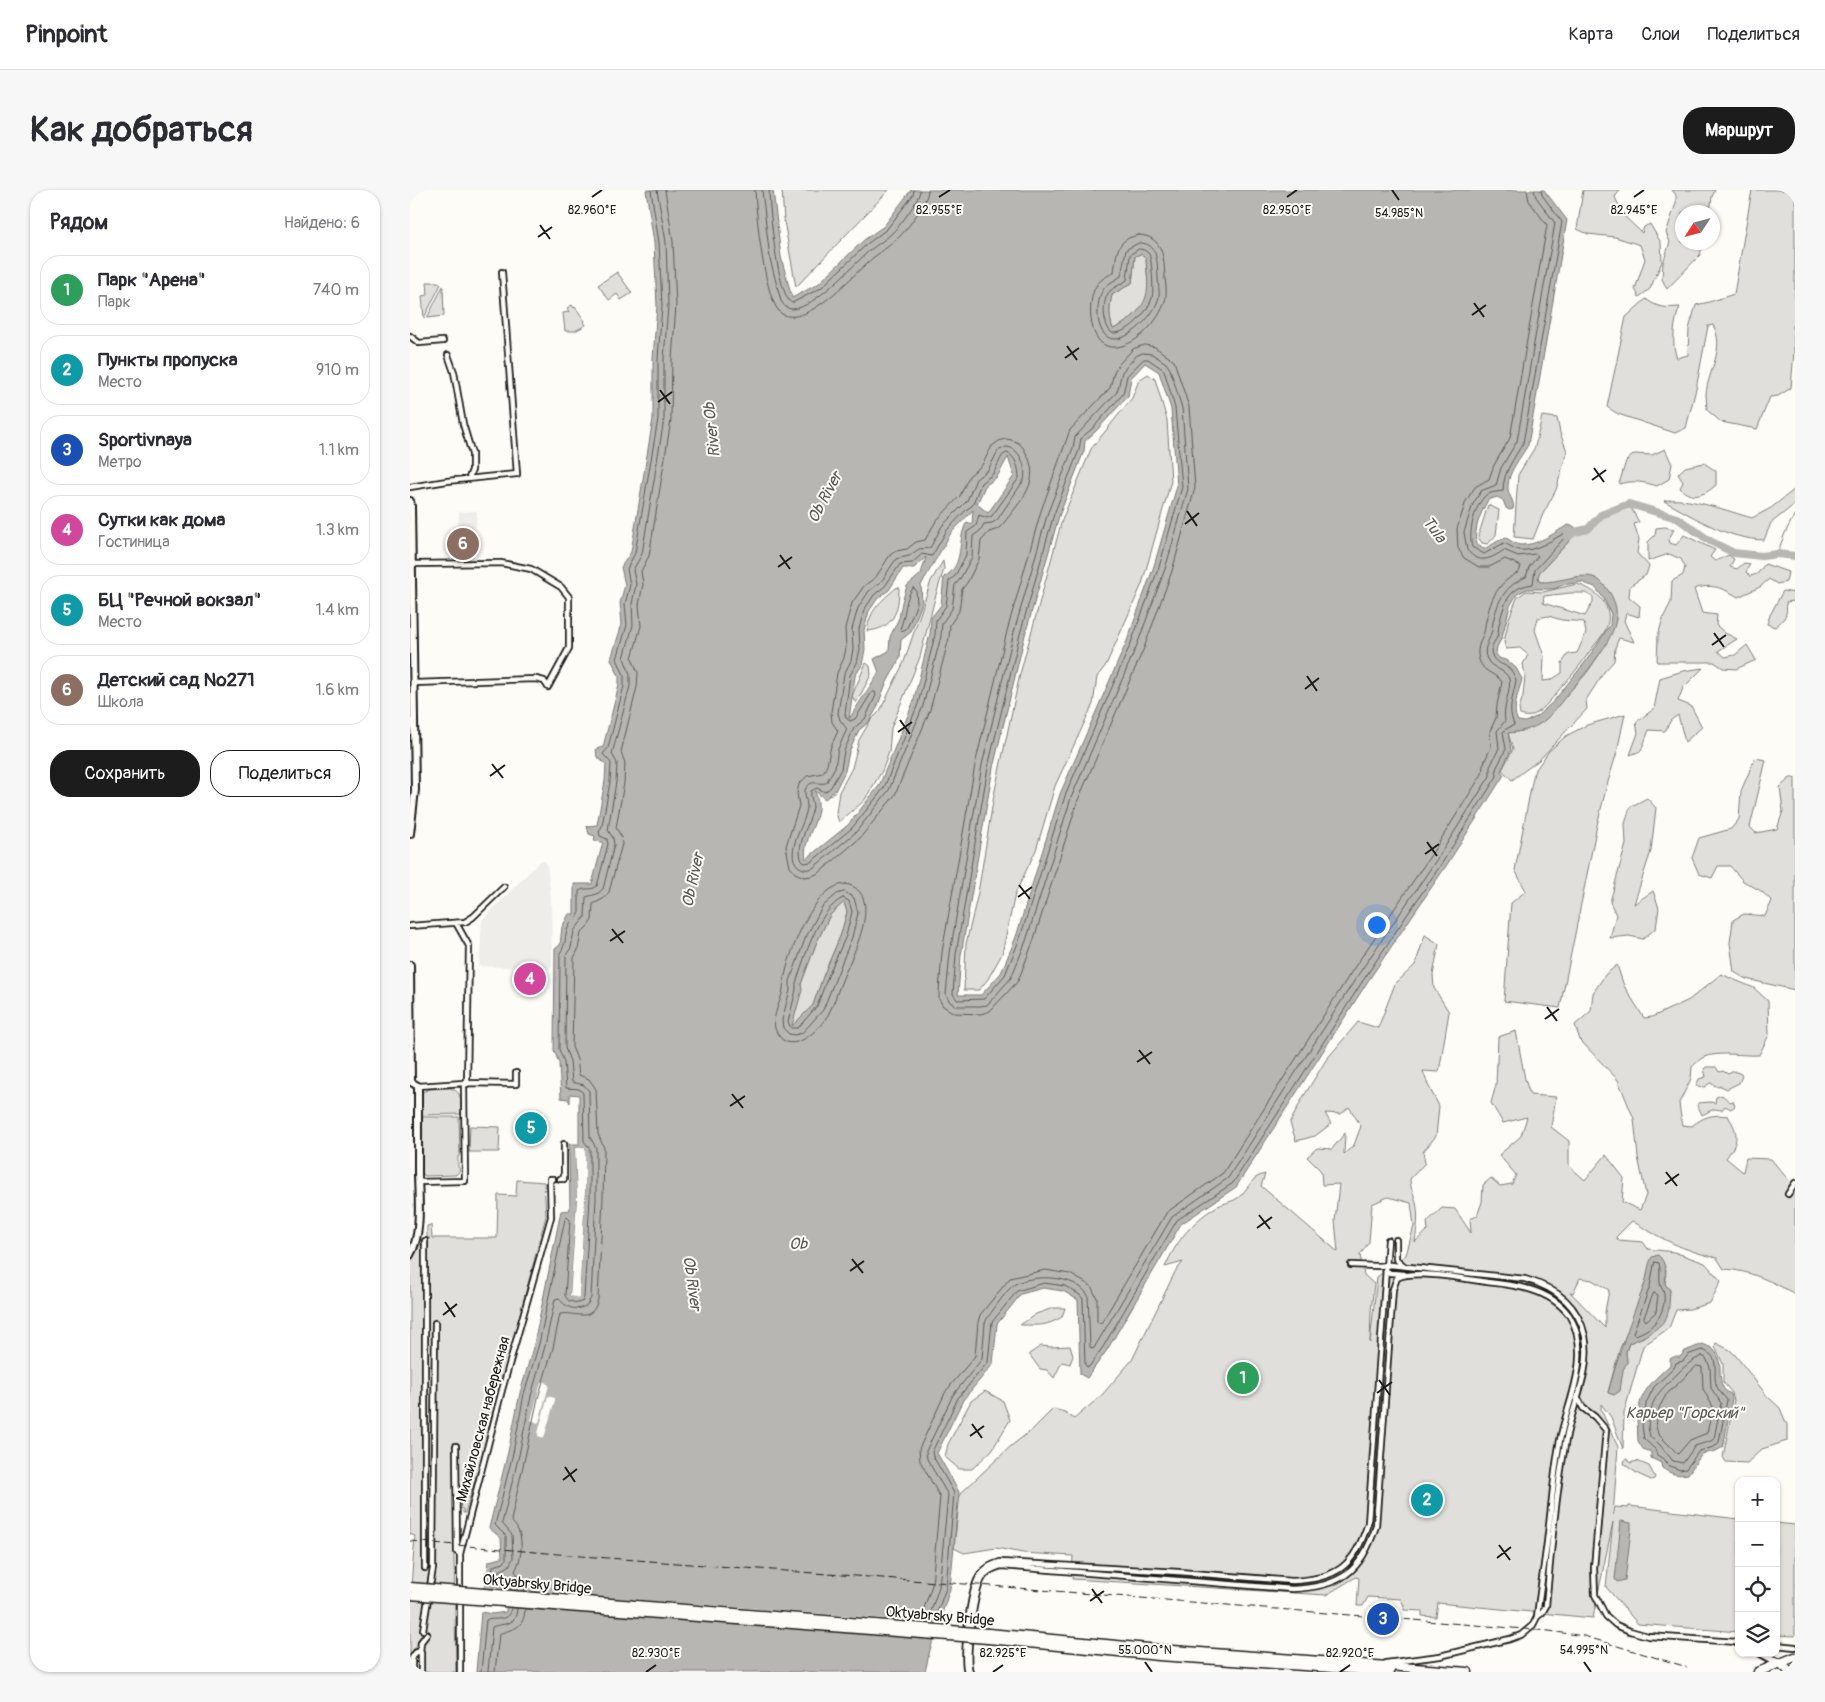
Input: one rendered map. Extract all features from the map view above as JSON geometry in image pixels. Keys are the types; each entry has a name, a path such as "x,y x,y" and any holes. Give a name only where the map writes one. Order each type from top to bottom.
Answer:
{"main road":[{"name":"Oktyabrsky Bridge","path":"410,1588 988,1636 1159,1656 1390,1672"},
{"name":"Oktyabrsky Bridge","path":"410,1595 1468,1672"},
{"path":"1758,1672 1788,1669 1795,1657"}],"street":[{"path":"410,487 469,478 517,474 502,272"},
{"path":"410,336 419,343 443,341"},
{"path":"448,355 454,372 463,424 472,454 472,470 469,478"},
{"path":"410,500 412,506 411,564 415,790 410,834"},
{"path":"411,564 501,563 531,569 566,591 569,597 568,652 548,687 544,681 536,678 414,683"},
{"path":"410,926 464,923 471,919 504,887"},
{"path":"418,1182 465,1181 468,946 456,923"},
{"path":"410,964 411,1082 418,1086 516,1084 516,1073"},
{"path":"410,1255 416,1243 417,1234 418,1086"},
{"path":"560,1179 564,1179 564,1144"},
{"name":"Михайловская набережная","path":"460,1672 460,1554 502,1390 551,1217 550,1179 554,1179"},
{"path":"1788,1194 1795,1184"},
{"path":"969,1672 968,1657 977,1588 983,1576 1001,1566 1292,1589 1328,1584 1336,1581 1353,1569 1363,1558 1376,1526 1394,1284 1388,1254 1388,1240"},
{"path":"1386,1281 1395,1254 1396,1240"},
{"path":"425,1568 426,1241"},
{"path":"1378,1266 1385,1261 1388,1254"},
{"path":"1395,1254 1396,1260 1405,1267"},
{"path":"1351,1265 1378,1266 1401,1274 1505,1284 1531,1289 1545,1295 1570,1316 1578,1339 1579,1359 1577,1374 1560,1437 1552,1481 1551,1534"},
{"path":"969,1672 965,1657 972,1596 980,1575 991,1565 1000,1562 1292,1582 1323,1577 1348,1563 1363,1540 1368,1523 1386,1281 1384,1273 1378,1266"},
{"path":"1374,1665 1440,1656 1510,1639 1522,1635 1533,1626 1551,1534 1566,1436 1584,1375 1586,1359 1585,1337 1576,1313 1567,1301 1552,1289 1540,1283 1442,1270 1405,1267 1391,1269"},
{"path":"1442,1270 1442,1277"},
{"path":"1394,1284 1397,1278 1410,1274"},
{"path":"1505,1284 1506,1277"},
{"path":"421,1672 421,1642 425,1632 433,1568 435,1323"},
{"path":"1577,1374 1584,1375"},
{"path":"1379,1385 1385,1386"},
{"path":"1578,1396 1579,1404 1601,1422 1606,1430 1594,1568 1595,1595 1606,1616 1616,1625 1648,1636 1735,1642"},
{"path":"1566,1414 1573,1415 1578,1412 1588,1411"},
{"name":"Михайловская набережная","path":"456,1446 457,1552 460,1554"},
{"path":"1374,1461 1380,1461"},
{"path":"1780,1645 1795,1647"},
{"path":"412,1672 412,1658 416,1652 420,1652"},
{"path":"1768,1657 1788,1669"}],"shaded area":[{"path":"782,190 889,190 796,287 784,221"},
{"path":"1583,190 1620,190 1615,197 1623,215 1642,233 1644,227 1650,224 1661,243 1662,262 1650,289 1639,297 1635,289 1645,259 1640,245 1615,237 1588,234 1577,229"},
{"path":"1672,190 1715,190 1711,205 1675,205 1676,195"},
{"path":"1752,190 1795,190 1795,323 1793,326 1794,351 1791,388 1778,396 1770,397 1757,429 1721,422 1707,410 1707,385 1718,343 1713,325 1708,326 1696,389 1686,428 1675,433 1618,414 1607,407 1626,317 1646,299 1662,307 1680,307 1675,325 1675,353 1677,358 1688,355 1689,329 1696,305 1734,294"},
{"path":"1675,206 1675,250 1701,250 1700,255 1667,289 1662,279 1663,263 1670,242 1666,233"},
{"path":"1141,253 1146,258 1148,289 1144,305 1135,315 1113,329 1110,312 1112,295 1132,283 1135,256"},
{"path":"617,272 632,293 621,300 617,294 609,300 598,285"},
{"path":"427,282 438,282 441,284 424,318 422,296 428,295"},
{"path":"443,286 444,316 427,318"},
{"path":"572,305 586,325 575,331 565,331 563,313 569,312 567,308"},
{"path":"1148,374 1155,379 1167,420 1171,481 1142,584 1106,665 1097,677 1093,704 1055,786 1036,850 1015,894 1002,954 988,979 979,990 964,990 966,944 978,893 994,795 1020,674 1062,520 1091,449 1132,398 1139,380"},
{"path":"1542,416 1557,418 1567,451 1556,490 1543,514 1533,539 1514,537 1518,475 1535,447"},
{"path":"1665,449 1672,464 1669,479 1657,486 1638,482 1619,484 1626,461 1634,454 1652,455"},
{"path":"1704,463 1716,471 1716,485 1703,494 1694,495 1685,492 1680,488 1683,482 1678,474 1685,467"},
{"path":"1795,489 1795,504 1771,523 1764,540 1750,539 1725,532 1700,521 1664,501 1683,500 1695,502 1752,518 1771,508"},
{"path":"1629,504 1639,522 1634,524 1639,539 1637,553 1649,566 1646,575 1630,586 1629,597 1640,606 1639,617 1626,613 1624,621 1634,642 1619,638 1615,648 1614,661 1604,672 1586,700 1587,709 1539,760 1512,780 1502,770 1513,749 1508,733 1523,731 1571,690 1586,674 1599,655 1616,620 1606,587 1578,577 1550,583 1540,582 1538,578 1539,573 1572,538 1575,532 1588,529 1601,515"},
{"path":"1488,505 1499,510 1496,535 1488,544 1482,543 1478,537"},
{"path":"477,511 473,560 452,560 452,527 458,527 459,512"},
{"path":"1656,528 1674,529 1669,539 1670,543 1676,545 1684,535 1715,550 1710,557 1715,561 1729,555 1734,559 1730,567 1737,569 1744,563 1750,564 1746,572 1750,576 1757,574 1765,564 1788,572 1786,582 1777,584 1769,579 1760,587 1738,597 1717,587 1706,586 1694,589 1702,613 1717,615 1716,625 1725,633 1737,639 1718,651 1725,657 1735,655 1747,645 1756,660 1736,669 1723,668 1714,662 1657,662 1658,636 1663,618 1671,602 1672,581 1683,575 1685,567 1681,559 1669,554 1648,561 1648,542 1655,535"},
{"path":"943,561 944,569 920,657 891,728 889,752 882,771 864,801 839,822 836,813 839,792 852,768 859,740 870,721 880,711 904,662 931,581"},
{"path":"1577,584 1591,590 1606,606 1608,621 1606,629 1600,638 1549,702 1536,714 1525,716 1520,715 1519,708 1523,696 1525,676 1523,664 1528,655 1520,648 1506,649 1504,642 1509,618 1517,598 1526,591 1543,592","holes":["1585,593 1593,597 1593,602 1585,616 1543,603 1544,596","1548,616 1562,620 1584,622 1586,633 1577,653 1568,654 1562,663 1562,673 1551,680 1543,681 1544,656 1535,630 1538,618"]},
{"path":"899,587 898,604 889,623 876,630 867,631 873,611 890,593"},
{"path":"1783,591 1795,593 1795,601 1786,602 1787,610 1785,616 1775,627 1767,624"},
{"path":"866,663 870,666 871,675 856,703 852,696"},
{"path":"1703,668 1683,688 1678,701 1691,706 1702,727 1685,742 1678,715 1671,720 1665,731 1649,730 1641,751 1630,755 1638,733 1636,722 1654,709 1660,678 1683,671"},
{"path":"1625,714 1617,752 1597,825 1560,1008 1504,1001 1511,903 1526,891 1515,870 1534,772 1549,751 1566,736 1587,725"},
{"path":"1755,758 1766,760 1750,827 1756,833 1777,829 1783,811 1780,787 1790,778 1795,778 1795,990 1746,979 1734,972 1730,943 1733,920 1744,914 1765,916 1772,901 1761,891 1743,881 1730,866 1718,866 1712,878 1699,874 1692,858 1699,838 1731,829 1739,819 1741,791"},
{"path":"1647,798 1656,808 1651,851 1634,904 1653,891 1659,908 1656,928 1643,939 1629,936 1610,938 1616,915 1610,902 1626,844 1625,824 1630,807"},
{"path":"540,861 544,861 547,865 551,897 552,966 549,969 479,966 482,920"},
{"path":"844,902 847,912 841,934 813,1005 791,1027 801,984 816,944 830,915"},
{"path":"1425,935 1439,944 1433,975 1434,988 1449,1012 1439,1072 1423,1071 1439,1106 1436,1136 1423,1152 1425,1163 1410,1179 1417,1213 1415,1242 1428,1230 1427,1222 1442,1208 1455,1209 1471,1233 1470,1219 1477,1216 1482,1202 1483,1185 1491,1178 1500,1186 1512,1184 1516,1175 1499,1155 1521,1136 1527,1117 1503,1123 1491,1103 1496,1085 1498,1037 1516,1031 1530,1095 1556,1097 1551,1127 1569,1141 1569,1166 1585,1180 1606,1155 1624,1178 1622,1202 1640,1210 1646,1195 1638,1157 1634,1119 1618,1080 1580,1040 1575,1025 1591,1011 1593,993 1605,975 1617,965 1624,986 1644,1018 1652,1017 1689,1000 1721,974 1754,988 1768,1001 1769,1035 1759,1055 1717,1054 1702,1058 1692,1067 1691,1079 1679,1103 1682,1125 1692,1126 1705,1118 1718,1115 1728,1116 1734,1127 1736,1137 1733,1147 1726,1158 1743,1172 1746,1158 1771,1159 1790,1182 1795,1191 1795,1294 1752,1274 1724,1269 1717,1258 1673,1243 1632,1221 1616,1237 1618,1240 1643,1242 1648,1249 1674,1252 1705,1263 1721,1281 1710,1303 1690,1309 1676,1310 1669,1328 1643,1346 1624,1413 1623,1449 1611,1417 1601,1404 1601,1410 1618,1447 1613,1515 1615,1507 1628,1508 1629,1506 1735,1519 1735,1632 1638,1624 1606,1587 1613,1522 1593,1618 1438,1603 1436,1617 1422,1616 1422,1611 1404,1610 1401,1599 1368,1597 1363,1606 1357,1606 1359,1578 1356,1577 1326,1595 1072,1579 1073,1556 1023,1553 996,1548 964,1553 954,1548 960,1494 1053,1409 1065,1412 1074,1419 1101,1396 1132,1360 1175,1272 1183,1262 1165,1267 1169,1258 1186,1233 1199,1219 1219,1206 1238,1198 1256,1178 1265,1174 1261,1186 1338,1252 1335,1221 1339,1184 1322,1185 1321,1171 1307,1157 1317,1148 1332,1149 1345,1133 1344,1154 1354,1145 1361,1126 1349,1107 1341,1114 1325,1113 1331,1124 1315,1136 1296,1141 1290,1123 1326,1060 1358,1022 1378,1028 1395,984 1415,965","holes":["1388,1197 1411,1203 1414,1226 1406,1255 1377,1277 1370,1343 1374,1284 1364,1275 1360,1255 1369,1242 1372,1204","1666,1269 1665,1284 1670,1290 1669,1296 1644,1337 1629,1343 1626,1352 1627,1362 1608,1392 1620,1348 1647,1277","1580,1278 1592,1280 1609,1290 1605,1312 1605,1328 1570,1292 1573,1293"]},
{"path":"1706,1067 1716,1067 1719,1072 1723,1071 1728,1074 1734,1071 1742,1076 1739,1083 1727,1089 1710,1083 1705,1087 1696,1086 1699,1079 1706,1077 1704,1069"},
{"path":"450,1088 459,1095 461,1114 421,1115 422,1092 428,1089"},
{"path":"1722,1095 1730,1102 1733,1101 1735,1106 1731,1109 1725,1106 1722,1110 1714,1109 1702,1115 1698,1103 1715,1103 1716,1097"},
{"path":"421,1117 459,1117 460,1155 458,1156 458,1166 460,1170 456,1175 425,1176 422,1173"},
{"path":"470,1126 500,1127 499,1152 469,1152"},
{"path":"517,1180 544,1182 546,1216 484,1450 465,1513 463,1513 463,1509 455,1507 456,1672 410,1672 410,1599 415,1536 410,1534 410,1263 423,1240 430,1238 427,1238 427,1226 431,1225 432,1238 497,1238 498,1195 516,1196"},
{"path":"1053,1308 1065,1308 1062,1317 1046,1324 1020,1325 1036,1314"},
{"path":"1716,1343 1730,1350 1736,1356 1768,1397 1780,1408 1787,1425 1787,1441 1762,1449 1747,1463 1726,1462 1723,1457 1734,1400 1732,1393 1723,1382 1723,1364 1715,1346"},
{"path":"1041,1346 1070,1346 1073,1356 1070,1364 1062,1362 1054,1378 1047,1370 1040,1369 1029,1354"},
{"path":"985,1391 1003,1401 1010,1420 992,1450 972,1469 959,1469 945,1457 948,1444 971,1401"},
{"path":"1627,1459 1630,1463 1637,1461 1649,1466 1655,1477 1654,1479 1651,1480 1638,1474 1625,1465 1624,1461"},
{"path":"1780,1523 1795,1525 1795,1636 1780,1635"}],"water":[{"name":"Ob","path":"646,190 773,190 781,257 792,298 818,284 864,240 884,226 911,190 1544,190 1567,220 1528,445 1512,470 1509,481 1508,489 1513,509 1509,510 1506,508 1503,500 1497,497 1488,500 1478,521 1476,544 1484,549 1506,538 1520,545 1526,545 1545,538 1568,525 1575,527 1572,538 1539,573 1538,578 1540,582 1547,582 1575,577 1588,576 1596,578 1605,586 1614,602 1616,618 1614,627 1605,646 1592,665 1548,717 1531,728 1508,733 1511,750 1501,771 1504,775 1446,866 1368,981 1236,1187 1181,1224 1107,1350 1087,1378 1080,1374 1078,1300 1063,1291 1043,1288 1021,1294 997,1324 993,1364 963,1400 937,1453 959,1492 950,1589 930,1650 925,1672 476,1672 481,1612 492,1614 506,1612 506,1589 496,1586 489,1590 481,1591 486,1584 489,1561 502,1558 501,1538 489,1528 508,1452 520,1393 534,1344 561,1211 570,1210 569,1144 579,1144 579,1095 570,1094 570,1103 568,1099 561,1098 559,1063 554,1050 555,949 560,945 562,927 569,914 574,914 574,884 592,884 603,842 594,841 595,836 589,834 587,826 597,825 605,781 606,764 597,757 596,749 603,747 619,685 619,676 611,659 622,624 620,603 625,585 621,567 631,552 653,419 653,358 657,306 654,243","holes":["1141,254 1146,258 1148,282 1144,302 1133,316 1113,329 1110,312 1112,295 1132,283 1135,256","1145,363 1159,372 1171,409 1177,486 1154,566 1127,641 1060,794 1016,937 1001,973 981,995 958,995 961,955 993,768 1025,635 1059,516 1084,451 1085,441 1128,396 1131,378","1008,457 1014,476 988,513 977,504 985,486 997,477","973,510 972,524 967,522 964,529 955,566 944,577 941,605 931,618 930,634 913,703 879,786 848,825 806,859 806,844 818,810 815,791 825,799 835,791 845,771 849,752 859,730 869,722 877,708 885,686 900,658 901,640 911,632 922,603 921,585 951,533","926,557 921,574 907,586 899,618 890,637 889,651 874,659 879,672 849,719 855,676 862,665 865,649 864,630 869,611 878,598 889,590 903,568 914,568","1581,582 1595,587 1604,599 1611,614 1610,625 1586,661 1553,702 1536,717 1525,722 1518,721 1515,706 1522,679 1516,668 1508,661 1499,658 1496,654 1497,647 1502,637 1510,606 1517,594 1527,589 1554,589 1563,585","844,902 847,912 841,934 813,1005 792,1026 802,990 801,984 816,944 830,915","584,1147 585,1197 579,1297 570,1296 577,1199 575,1148"]},
{"path":"1658,1255 1666,1272 1665,1284 1670,1290 1669,1308 1666,1318 1654,1330 1629,1343 1626,1352 1627,1362 1623,1370 1620,1391 1614,1395 1608,1393 1624,1339 1645,1282 1650,1260"},
{"name":"Карьер \"Горский\"","path":"1703,1344 1713,1349 1717,1355 1722,1386 1731,1394 1732,1399 1723,1447 1716,1451 1702,1454 1688,1474 1674,1474 1662,1468 1661,1463 1651,1458 1651,1452 1643,1449 1638,1441 1637,1418 1640,1403 1649,1387 1670,1365 1670,1359 1680,1357 1685,1351"},
{"path":"1621,1521 1631,1523 1631,1530 1625,1580 1617,1582 1615,1579"}],"pier":[{"path":"585,1147 585,1197 579,1298 570,1296 577,1199 575,1148","holes":["578,1150 582,1150 582,1197 577,1295 573,1294 580,1199"]},
{"path":"543,1381 549,1385 538,1423 531,1420 541,1382"},
{"path":"548,1396 555,1398 555,1400 544,1438 538,1436 538,1433"},
{"path":"499,1589 941,1623 936,1640 503,1607 504,1591"}],"waterway":[{"name":"Tula","path":"1567,537 1575,532 1588,529 1601,515 1629,504 1677,518 1710,541 1734,553 1762,556 1777,554 1795,556"},
{"path":"1777,554 1795,514"}],"railway":[{"path":"410,1541 1549,1631 1584,1636 1687,1667"}],"place":[{"name":"Детский сад №271","path":"463,544"},
{"name":"Сутки как дома","path":"530,979"},
{"name":"БЦ \"Речной вокзал\"","path":"531,1128"},
{"name":"Парк \"Арена\"","path":"1243,1378"},
{"name":"Пункты пропуска","path":"1427,1500"},
{"name":"Sportivnaya","path":"1383,1619"}],"water label":[{"name":"River Ob","path":"711,430"},
{"name":"Ob River","path":"824,497"},
{"name":"Ob River","path":"692,880"},
{"name":"Ob River","path":"693,1283"}]}
